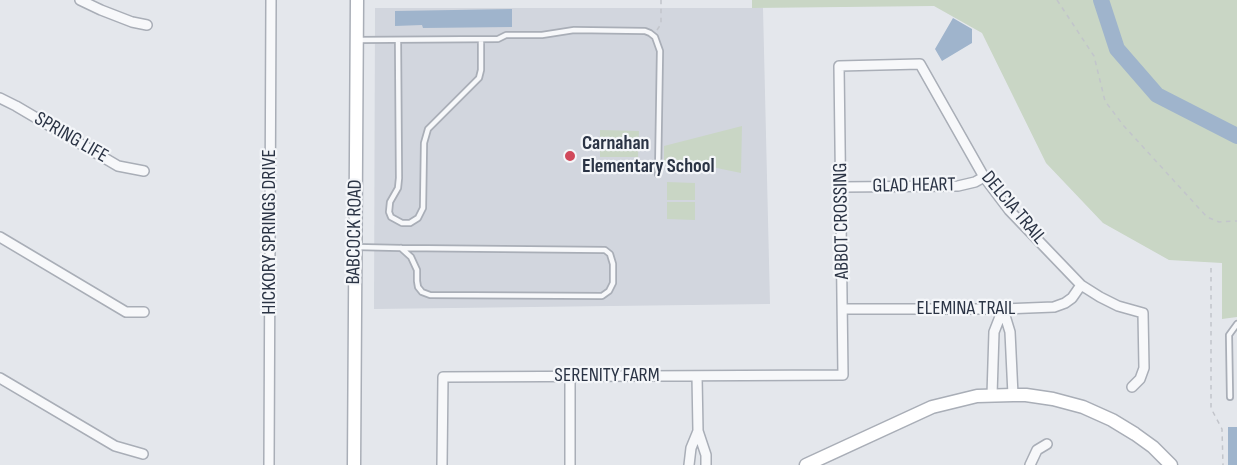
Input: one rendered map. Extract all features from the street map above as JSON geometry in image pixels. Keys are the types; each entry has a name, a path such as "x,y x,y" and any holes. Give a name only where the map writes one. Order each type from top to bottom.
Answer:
{"main road":[{"name":"BABCOCK ROAD","path":"354,465 357,0"},
{"path":"806,465 932,407 977,396 1026,395 1083,407 1112,420 1153,447 1171,465"}],"street":[{"path":"80,0 121,18 147,25"},
{"name":"HICKORY SPRINGS DRIVE","path":"269,465 271,0"},
{"name":"DELCIA TRAIL","path":"839,66 920,64 984,177 1009,210 1081,285 1118,306 1143,314 1144,368 1140,379 1132,387"},
{"name":"ABBOT CROSSING","path":"839,66 843,375"},
{"name":"SPRING LIFE","path":"0,98 118,166 144,171"},
{"name":"GLAD HEART","path":"841,187 958,186 984,177"},
{"path":"0,237 126,312 144,312"},
{"name":"ELEMINA TRAIL","path":"843,309 1054,307 1072,298 1081,285"},
{"path":"1003,309 1010,332 1013,395"},
{"path":"992,395 994,332 1003,309"},
{"name":"SERENITY FARM","path":"442,465 443,377 697,376 770,381 843,375"},
{"path":"697,376 698,431 706,455 706,465"},
{"path":"570,377 570,465"},
{"path":"0,378 116,446 143,454"},
{"path":"689,465 691,448 698,431"},
{"path":"1030,465 1037,450 1047,444"}],"lane":[{"path":"357,40 481,40 498,39 506,35 542,35 574,30 645,31 650,33 655,37 660,51 658,174"},
{"path":"398,40 399,177 398,188 390,202 389,212 391,217 402,223 418,218 423,208 424,137 428,129 479,78 481,40"},
{"path":"355,247 605,250 610,254 613,264 613,283 602,297 430,295 422,292 418,287 417,270 411,257 401,248"},
{"path":"1230,396 1229,334 1237,324"}],"path":[{"path":"657,30 661,24 661,0"},
{"path":"1057,0 1094,56 1105,101 1124,125 1207,217 1219,222 1237,221"},
{"path":"1211,268 1211,407 1222,429 1223,465"}],"shaded area":[{"name":"Carnahan Elementary School","path":"375,8 763,8 770,304 374,309"}],"green space":[{"path":"752,0 1237,0 1237,317 1222,319 1222,263 1169,260 1103,223 1046,163 982,33 934,6 752,8"},
{"path":"742,126 741,173 707,166 664,164 664,146"},
{"path":"600,130 639,131 638,157 600,157"},
{"path":"667,182 695,183 695,200 667,200"},
{"path":"667,202 695,202 695,220 667,219"}],"water":[{"path":"512,9 512,27 395,26 395,11"},
{"path":"953,18 972,29 972,43 942,61 935,49"},
{"path":"1228,427 1237,427 1237,465 1228,465"}],"waterway":[{"path":"1101,0 1117,49 1157,95 1237,136"}],"place":[{"name":"Carnahan Elementary School","path":"570,156"}]}
